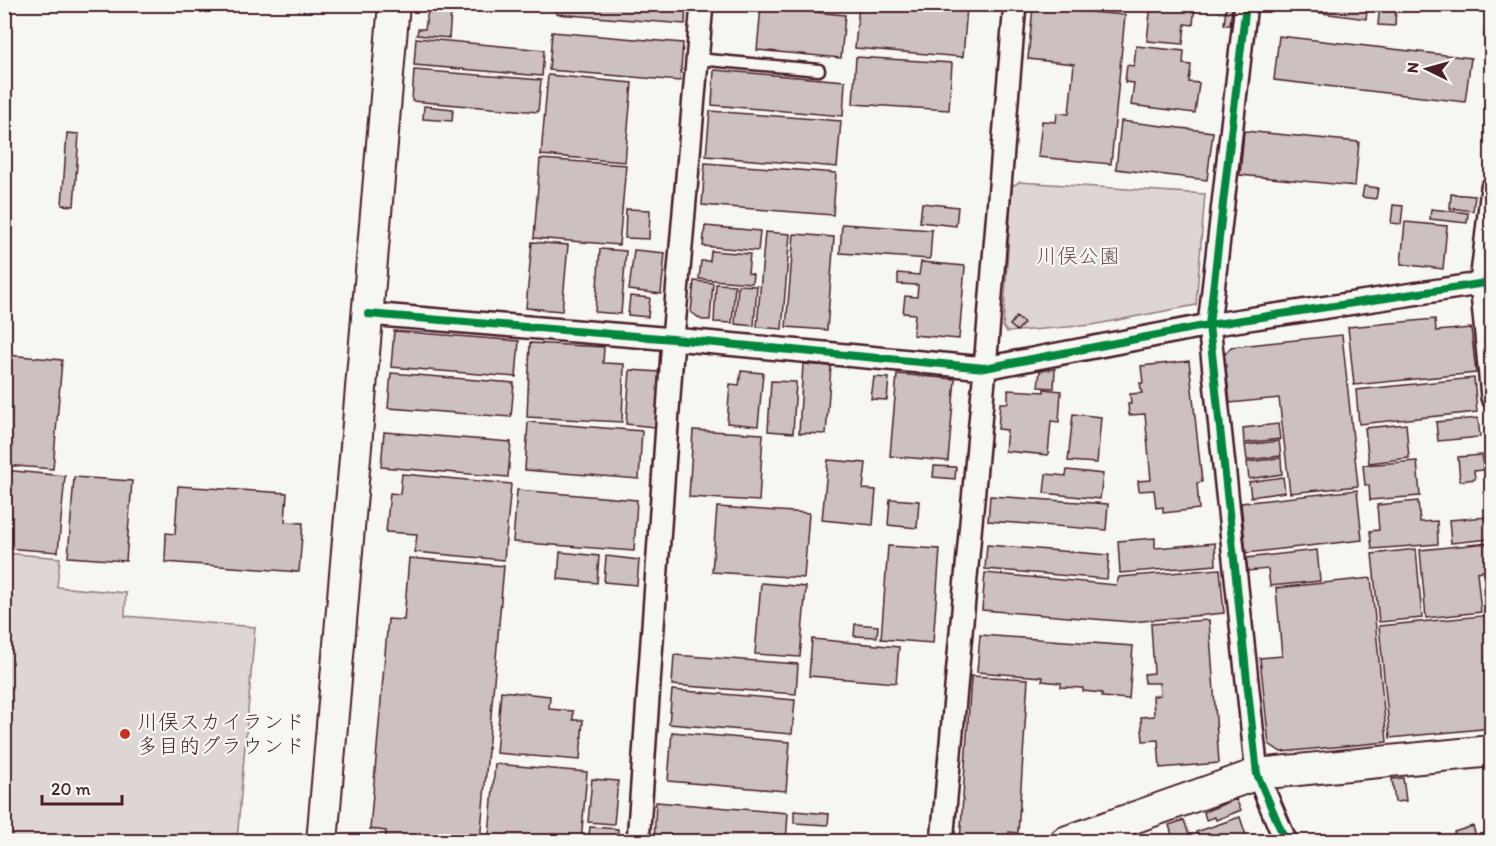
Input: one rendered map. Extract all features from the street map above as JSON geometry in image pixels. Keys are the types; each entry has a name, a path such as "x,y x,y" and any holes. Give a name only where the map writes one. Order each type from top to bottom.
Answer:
{"street":[{"path":"322,842 394,4"},
{"path":"638,842 673,339 702,4"},
{"path":"942,842 1015,4"},
{"path":"1246,4 1209,325 1257,774 1286,842"},
{"path":"1491,188 1486,282 1491,397"},
{"path":"368,314 985,368 1209,325 1486,282"},
{"path":"1065,842 1257,774 1491,751"}],"lane":[{"path":"697,59 819,70"}],"green space":[{"name":"川俣公園","path":"1019,182 1205,194 1196,305 1092,325 1007,332 1003,327 1012,186"},
{"name":"川俣スカイランド 多目的グラウンド","path":"5,553 60,558 57,587 126,593 125,616 255,627 237,841 5,841"}],"building":[{"path":"556,4 686,4 685,24 556,14"},
{"path":"815,4 850,4 850,7"},
{"path":"859,4 932,4 967,7 963,57 855,48"},
{"path":"1064,4 1115,4 1115,10"},
{"path":"1151,4 1195,4 1193,25 1185,24 1183,44 1147,41"},
{"path":"1286,4 1368,4 1366,19 1285,8"},
{"path":"1380,4 1396,4 1395,26 1378,25"},
{"path":"1487,4 1492,4 1492,36 1484,36"},
{"path":"761,7 845,15 841,58 757,50"},
{"path":"1033,7 1125,15 1111,164 1038,157 1042,121 1056,122 1057,113 1069,114 1074,64 1028,59"},
{"path":"1226,8 1232,8 1230,25 1224,25"},
{"path":"428,10 451,12 449,38 417,35 418,29 425,29"},
{"path":"552,32 683,43 680,81 549,70"},
{"path":"1279,36 1471,58 1465,102 1274,80"},
{"path":"416,38 544,50 542,76 414,65"},
{"path":"1136,46 1184,51 1183,64 1191,65 1189,82 1199,83 1195,113 1131,105 1134,83 1125,82 1127,65 1134,66"},
{"path":"856,57 952,63 949,110 853,104"},
{"path":"414,70 541,80 538,112 412,101"},
{"path":"714,70 845,81 843,116 712,105"},
{"path":"548,75 632,83 625,162 541,155"},
{"path":"424,106 453,109 452,121 423,119"},
{"path":"710,111 841,121 837,167 706,156"},
{"path":"1121,121 1213,132 1207,180 1116,169"},
{"path":"1244,131 1359,142 1355,186 1240,175"},
{"path":"67,133 79,134 74,206 62,205"},
{"path":"540,159 626,165 619,245 534,238"},
{"path":"705,163 836,173 833,215 702,205"},
{"path":"1364,186 1378,188 1376,199 1362,197"},
{"path":"1451,194 1475,196 1473,211 1450,208"},
{"path":"922,203 958,207 956,226 920,222"},
{"path":"1393,205 1403,206 1401,224 1391,223"},
{"path":"626,209 650,210 649,239 625,238"},
{"path":"1431,209 1468,213 1467,223 1430,219"},
{"path":"1405,222 1447,226 1443,269 1401,264"},
{"path":"842,224 932,230 930,259 840,253"},
{"path":"705,226 760,231 758,251 703,246"},
{"path":"765,232 790,234 782,329 757,327"},
{"path":"794,234 834,237 827,330 786,327"},
{"path":"532,242 568,245 562,311 526,308"},
{"path":"600,249 626,251 621,314 595,312"},
{"path":"634,250 665,253 661,294 629,290"},
{"path":"711,251 750,254 748,273 753,274 752,283 699,279 701,261 710,261"},
{"path":"921,262 965,266 959,339 913,335 915,314 903,313 905,296 917,297 918,285 898,284 898,273 919,275"},
{"path":"694,281 713,283 710,320 702,320 691,312"},
{"path":"716,284 735,285 732,323 714,322"},
{"path":"738,285 757,286 754,326 735,324"},
{"path":"630,296 650,298 648,317 628,315"},
{"path":"1016,317 1024,323 1017,331 1010,325"},
{"path":"1435,319 1436,331 1471,328 1476,373 1354,385 1348,327"},
{"path":"394,331 519,341 516,377 391,367"},
{"path":"1342,335 1358,486 1290,493 1279,398 1230,403 1224,355 1231,347"},
{"path":"530,343 604,347 603,363 624,364 622,422 527,417"},
{"path":"8,355 62,360 53,469 4,465 4,393"},
{"path":"1189,361 1202,482 1197,483 1199,509 1163,513 1163,507 1156,508 1154,490 1139,491 1138,481 1151,480 1145,414 1129,415 1128,404 1131,404 1130,394 1142,393 1141,366"},
{"path":"803,364 831,366 826,434 799,433"},
{"path":"1055,369 1054,388 1038,387 1040,371"},
{"path":"630,370 659,372 655,427 626,424"},
{"path":"741,371 763,373 758,426 727,423 730,384 739,385"},
{"path":"391,373 514,383 511,417 388,408"},
{"path":"897,374 955,379 948,461 890,456"},
{"path":"874,377 889,378 887,400 871,399"},
{"path":"1474,378 1477,412 1359,424 1356,390"},
{"path":"771,381 796,382 793,433 768,431"},
{"path":"1044,389 1061,391 1059,422 1051,421 1048,455 1005,451 1007,430 998,429 1000,403 1008,403 1008,390 1044,392"},
{"path":"1073,414 1101,417 1097,463 1068,461"},
{"path":"1478,418 1480,437 1438,441 1436,422"},
{"path":"528,422 642,431 639,479 525,470"},
{"path":"1278,424 1280,439 1244,443 1243,428"},
{"path":"1406,424 1409,458 1369,463 1365,428"},
{"path":"693,430 763,434 759,501 689,497"},
{"path":"384,432 511,442 508,477 381,467"},
{"path":"1279,441 1281,456 1247,460 1245,445"},
{"path":"1482,455 1483,470 1474,471 1475,479 1460,481 1458,457"},
{"path":"1281,458 1282,474 1249,479 1247,462"},
{"path":"828,460 866,463 863,489 876,490 873,525 822,520"},
{"path":"1417,461 1420,496 1370,500 1369,485 1365,485 1363,465"},
{"path":"934,466 956,467 955,479 933,477"},
{"path":"4,470 65,476 58,552 4,548"},
{"path":"1067,470 1103,474 1100,499 1044,493 1046,474 1066,476"},
{"path":"402,474 511,484 504,560 415,552 417,534 386,532 390,493 400,494"},
{"path":"74,477 132,481 126,561 68,557"},
{"path":"1283,477 1285,492 1251,497 1249,482"},
{"path":"178,486 287,493 285,522 303,523 299,572 165,562 166,533 175,534"},
{"path":"517,490 637,500 634,551 513,542"},
{"path":"1357,490 1362,540 1246,553 1241,503"},
{"path":"990,496 1108,504 1106,530 988,521"},
{"path":"890,499 919,501 917,528 888,525"},
{"path":"1418,501 1420,522 1437,521 1438,544 1372,549 1370,531 1379,530 1377,505"},
{"path":"717,507 809,513 804,578 712,572"},
{"path":"1488,517 1490,539 1451,543 1449,520"},
{"path":"1155,538 1155,548 1215,543 1216,565 1120,573 1118,541"},
{"path":"1488,543 1491,570 1477,572 1481,612 1426,618 1420,550"},
{"path":"987,545 1109,555 1107,579 985,569"},
{"path":"888,546 940,549 933,643 881,639"},
{"path":"1416,549 1422,618 1379,622 1372,554"},
{"path":"1317,550 1320,581 1270,586 1268,569 1248,571 1246,558"},
{"path":"560,552 599,556 597,583 558,579"},
{"path":"606,556 639,560 637,585 604,582"},
{"path":"409,558 504,566 480,842 385,842 386,831 370,829 388,619 404,620"},
{"path":"1220,569 1224,613 1132,622 982,610 985,573 1116,585 1119,577"},
{"path":"1371,578 1387,742 1281,752 1269,744 1260,658 1282,656 1276,588"},
{"path":"761,583 806,587 800,657 755,654"},
{"path":"1492,615 1492,689 1488,690 1492,728 1390,738 1379,626"},
{"path":"1209,620 1219,763 1160,768 1158,740 1143,741 1141,717 1154,716 1153,696 1160,695 1159,683 1145,683 1144,674 1154,673 1151,624"},
{"path":"855,624 878,626 877,637 854,636"},
{"path":"980,635 1133,646 1129,699 1102,697 1102,693 1083,691 1083,688 1061,687 1061,683 1042,681 1043,677 977,672"},
{"path":"812,639 899,647 896,683 809,676"},
{"path":"674,655 798,664 796,694 672,685"},
{"path":"971,676 1028,679 1018,833 1009,832 1008,842 960,842"},
{"path":"672,690 795,700 792,734 669,724"},
{"path":"501,691 550,696 549,709 573,711 573,720 583,720 580,760 496,753"},
{"path":"672,732 790,742 786,791 668,781"},
{"path":"495,764 587,772 581,842 552,842 489,836"},
{"path":"1403,778 1406,801 1395,802 1392,779"},
{"path":"592,779 618,781 614,824 588,822"},
{"path":"1236,799 1241,810 1216,820 1215,817 1206,820 1204,812"},
{"path":"656,802 788,813 786,842 654,842"},
{"path":"794,811 829,814 828,825 794,823"},
{"path":"1240,817 1248,842 1199,842 1196,832"},
{"path":"1184,820 1191,841 1174,842 1169,825"},
{"path":"1473,826 1476,837 1457,842 1454,832"},
{"path":"590,827 618,829 617,842 588,842"},
{"path":"797,835 825,837 825,842 796,842"}],"cycle path":[{"path":"1246,4 1209,325 1257,774 1286,842"},
{"path":"368,314 985,368 1209,325 1492,282"}],"place":[{"name":"川俣スカイランド 多目的グラウンド","path":"125,734"}]}
